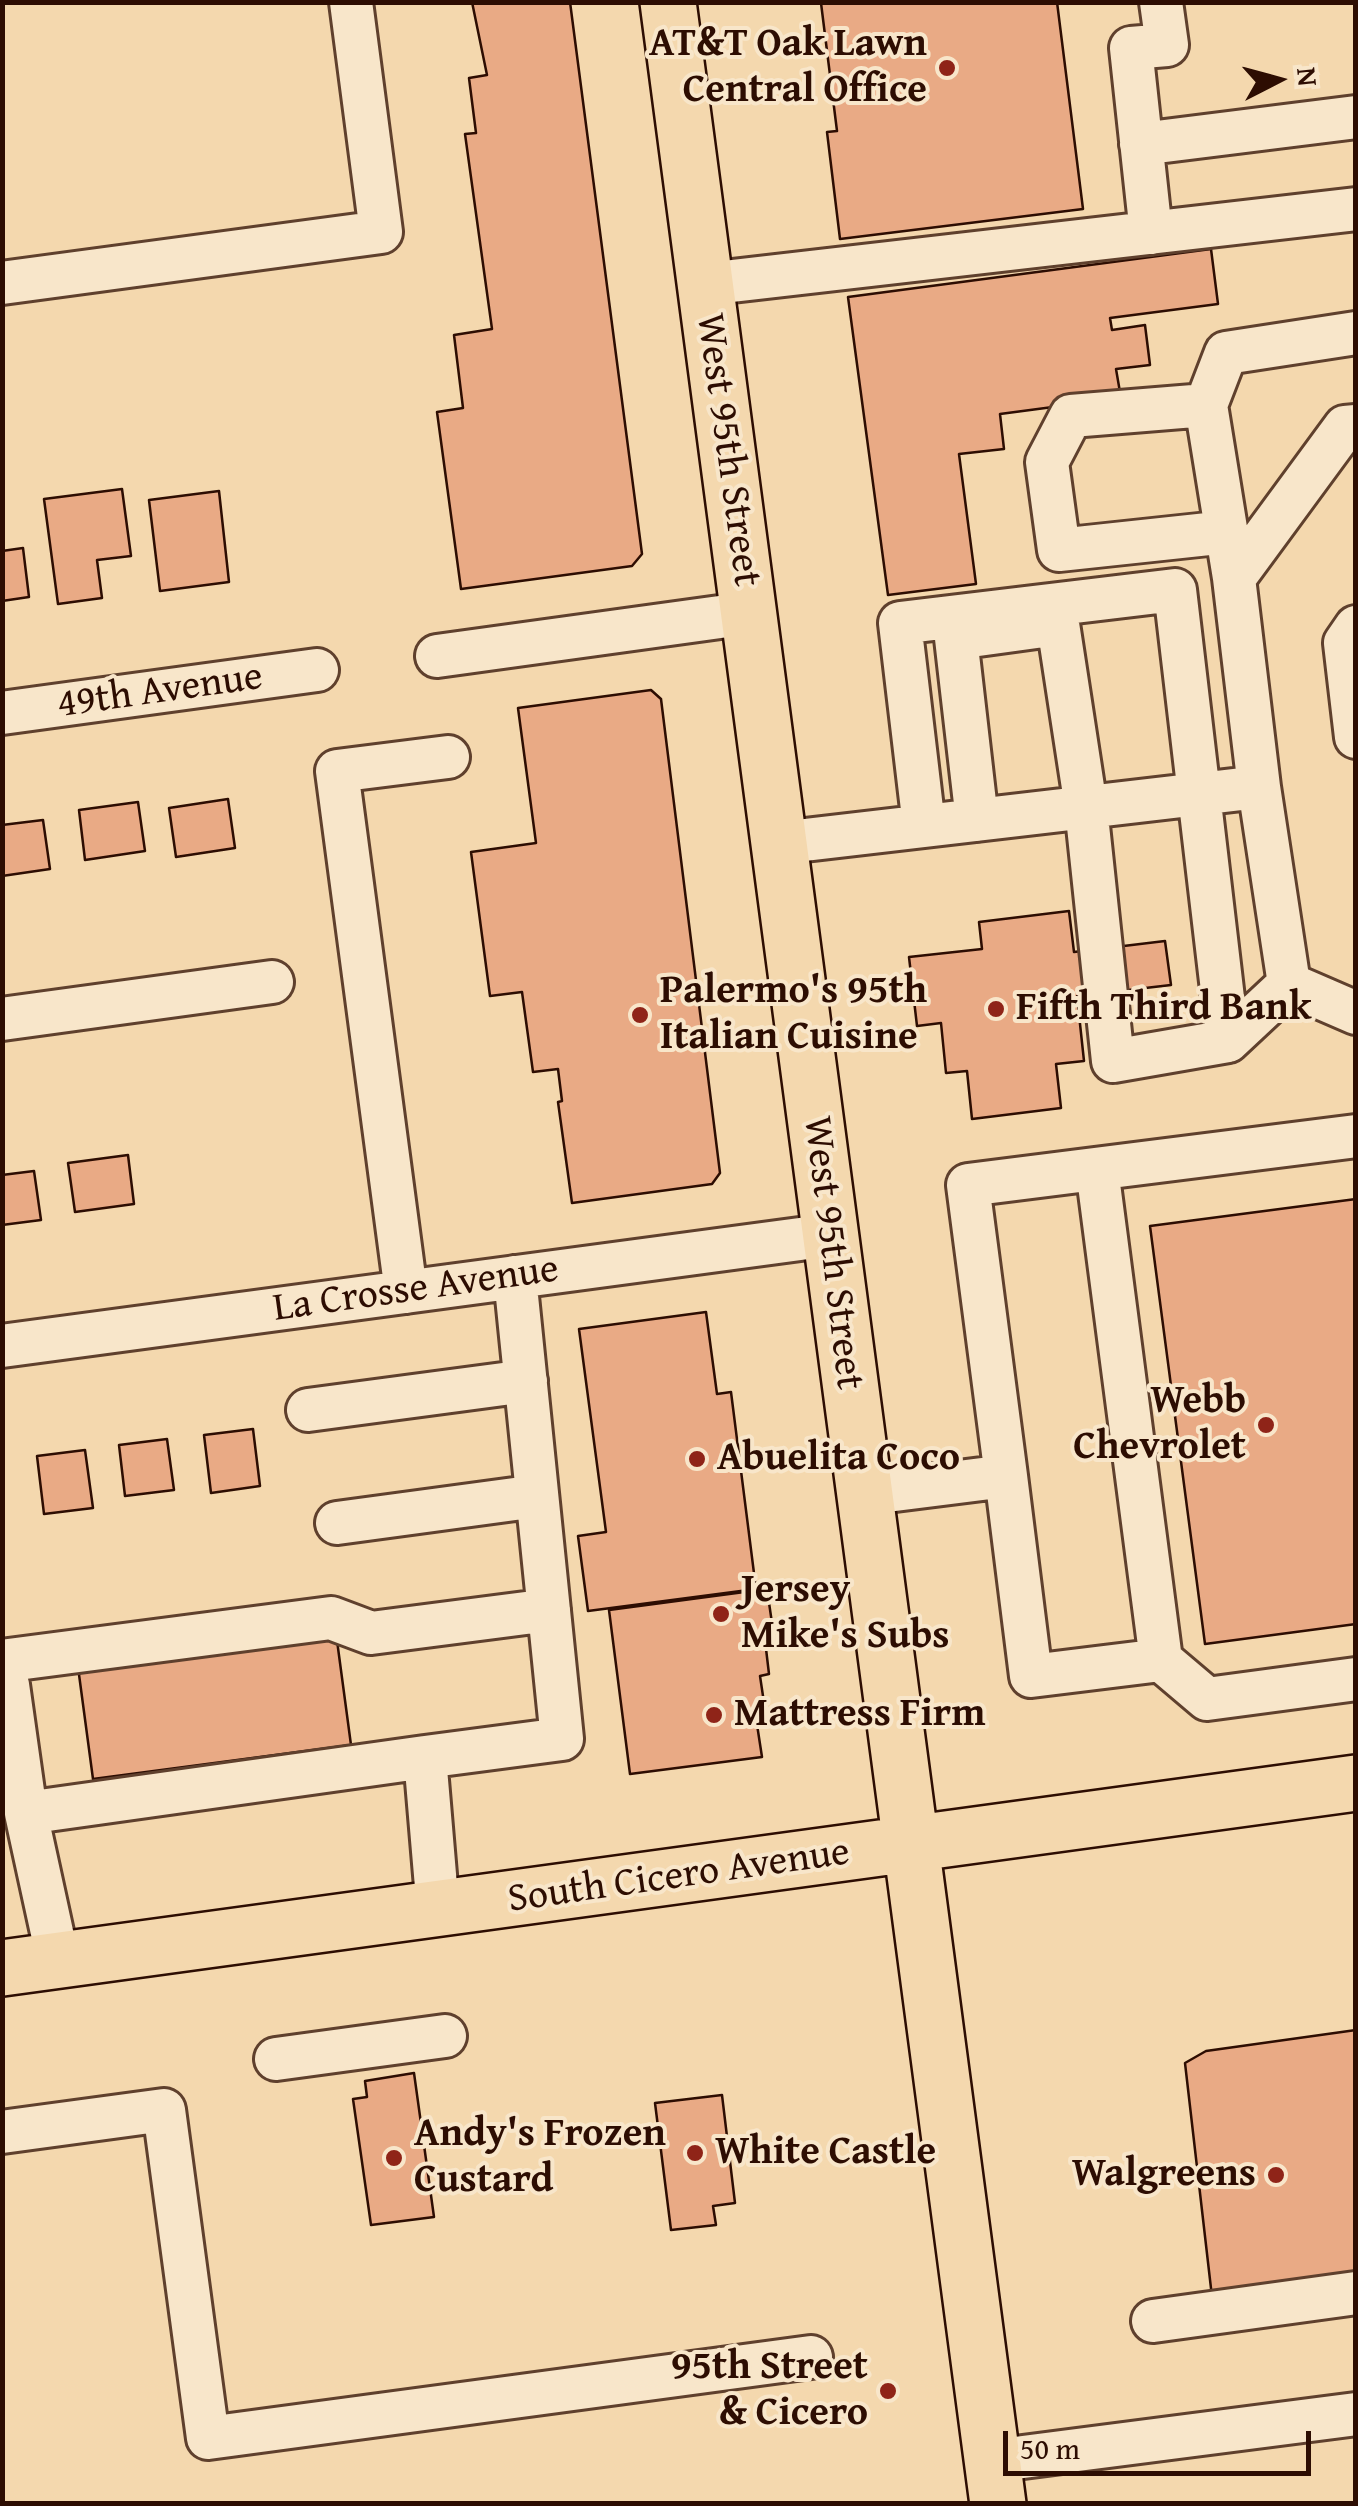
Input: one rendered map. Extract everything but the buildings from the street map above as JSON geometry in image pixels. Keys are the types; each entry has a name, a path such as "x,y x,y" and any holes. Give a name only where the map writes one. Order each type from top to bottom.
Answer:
{"main road":[{"name":"West 95th Street","path":"668,2 995,2482"},
{"name":"South Cicero Avenue","path":"2,1968 910,1847 1356,1783"}],"street":[{"path":"2,283 380,232 351,2"},
{"path":"1151,233 1131,48 1166,44 1161,2"},
{"path":"1142,144 1356,117"},
{"path":"706,284 1356,209"},
{"path":"1289,984 1259,787 1234,578 1206,405 1226,353 1356,333"},
{"path":"1206,405 1070,416 1046,462 1058,550 1227,532"},
{"path":"1234,578 1344,427 1356,426"},
{"path":"924,826 900,623 1174,590 1228,1041"},
{"path":"437,656 749,612"},
{"path":"977,820 956,638 1058,624 1086,807 1113,1061 1228,1041 1289,984"},
{"path":"1356,627 1345,644 1356,737"},
{"name":"49th Avenue","path":"2,713 317,670"},
{"path":"406,1292 337,771 448,757"},
{"path":"780,843 1259,787"},
{"path":"2,1020 272,982"},
{"path":"1289,984 1356,1013"},
{"path":"1162,1660 1031,1676 968,1186 1356,1136"},
{"path":"1097,1169 1162,1660 1207,1699 1356,1678"},
{"name":"La Crosse Avenue","path":"2,1346 830,1236"},
{"path":"26,1813 562,1739 515,1277"},
{"path":"308,1410 526,1382"},
{"path":"863,1494 1006,1476"},
{"path":"337,1522 537,1496"},
{"path":"2,1660 331,1618 372,1634 549,1610"},
{"path":"2,1686 8,1685 26,1813 58,1960"},
{"path":"425,1757 438,1910"},
{"path":"276,2059 445,2036"},
{"path":"2,2132 164,2110 208,2438 811,2358"},
{"path":"1153,2321 1356,2294"},
{"path":"1276,2304 1356,2318"},
{"path":"995,2482 1356,2414"}],"place":[{"name":"AT&T Oak Lawn Central Office","path":"947,68"},
{"name":"Fifth Third Bank","path":"996,1009"},
{"name":"Palermo's 95th Italian Cuisine","path":"640,1015"},
{"name":"Webb Chevrolet","path":"1266,1425"},
{"name":"Abuelita Coco","path":"697,1459"},
{"name":"Jersey Mike's Subs","path":"721,1614"},
{"name":"Mattress Firm","path":"714,1715"},
{"name":"White Castle","path":"695,2153"},
{"name":"Andy's Frozen Custard","path":"394,2158"},
{"name":"Walgreens","path":"1276,2175"},
{"name":"95th Street & Cicero","path":"888,2391"}]}
